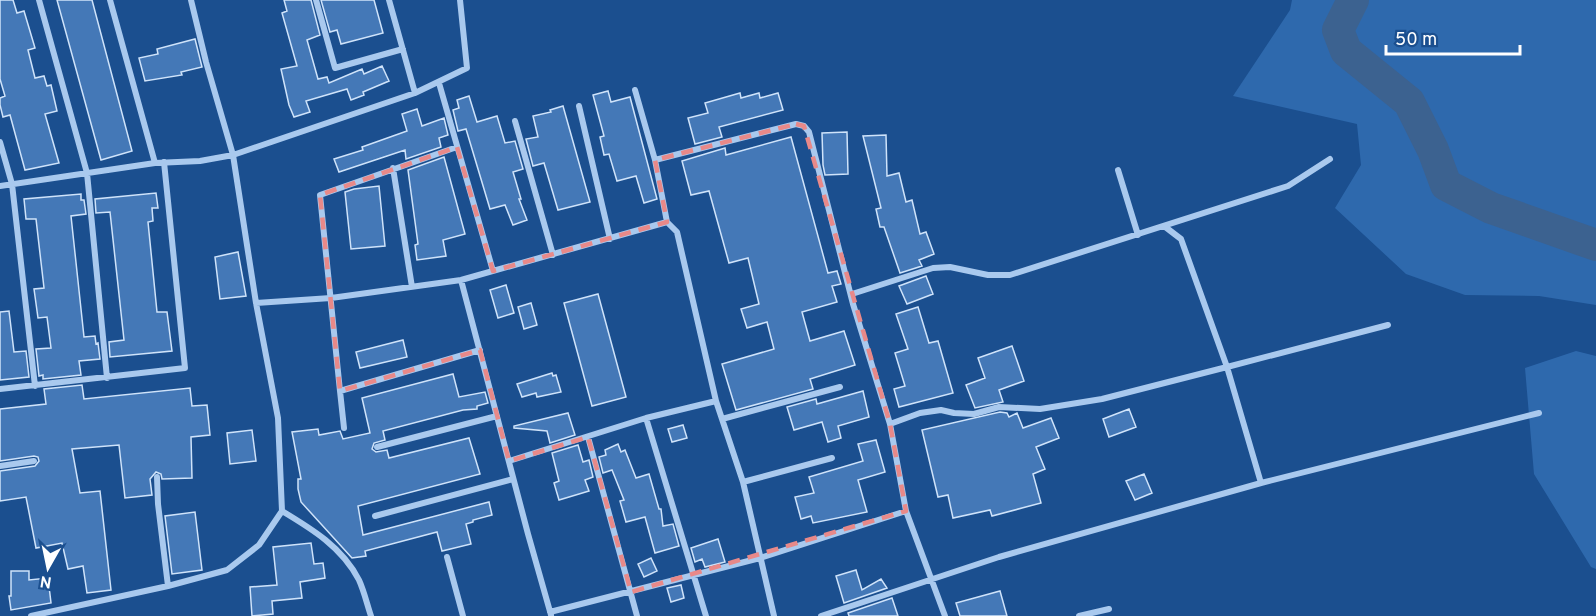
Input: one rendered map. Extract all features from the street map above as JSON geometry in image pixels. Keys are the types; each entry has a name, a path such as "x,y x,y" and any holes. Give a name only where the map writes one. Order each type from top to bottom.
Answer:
{"street":[{"path":"39,0 87,173 107,378"},
{"path":"110,0 155,163"},
{"path":"31,616 168,586 227,570 259,545 282,511 278,418 256,303 233,155 191,0"},
{"path":"316,0 335,68 403,49"},
{"path":"389,0 415,93"},
{"path":"0,186 155,163 200,161 233,155 415,93 466,68 460,0"},
{"path":"439,83 493,271"},
{"path":"635,90 655,160 668,222 677,232 716,401 743,482 774,616"},
{"path":"579,106 610,239"},
{"path":"515,121 553,255"},
{"path":"655,160 796,124 804,126 809,132 852,294 890,424 906,511 945,616"},
{"path":"0,142 12,184 35,386"},
{"path":"344,428 320,195 457,147"},
{"path":"852,294 933,268 950,267 988,275 1010,275 1288,186 1330,159"},
{"path":"0,390 185,369 164,162"},
{"path":"393,168 412,287"},
{"path":"1118,170 1138,235"},
{"path":"256,303 331,298 461,280 668,222"},
{"path":"1164,226 1181,239 1227,367 1261,483"},
{"path":"461,280 551,614 693,574 760,558 906,511"},
{"path":"890,424 920,413 941,410 974,414 999,407 1040,409 1102,399 1388,325"},
{"path":"340,391 480,350"},
{"path":"722,419 840,387"},
{"path":"509,461 646,418 716,401"},
{"path":"821,616 932,578 1094,529 1261,483 1539,413"},
{"path":"377,447 497,416"},
{"path":"646,418 706,616"},
{"path":"588,436 637,616"},
{"path":"743,482 832,458"},
{"path":"0,466 34,461"},
{"path":"157,477 168,586"},
{"path":"375,516 513,479"},
{"path":"282,511 315,530 344,556 359,581 371,616"},
{"path":"447,557 463,616"},
{"path":"1079,616 1109,609"}],"highlighted area":[{"path":"796,124 804,126 890,424 906,511 631,592 588,437 509,461 480,350 340,391 320,195 457,147 493,271 667,222 655,160"}],"shaded area":[{"path":"1292,0 1596,0 1596,305 1539,296 1465,295 1406,274 1335,208 1361,165 1357,124 1233,96 1290,10"},
{"path":"1576,351 1596,356 1596,569 1591,567 1534,474 1525,368"}],"building":[{"path":"0,0 13,0 17,13 24,11 35,48 28,50 35,78 44,76 47,86 51,85 57,111 45,114 59,163 25,170 10,115 3,117 0,105 0,98 5,96 0,79"},
{"path":"57,0 92,0 132,151 101,160"},
{"path":"284,0 311,0 320,35 307,40 318,79 327,77 329,83 362,69 364,74 382,66 389,81 351,100 347,89 306,101 310,112 294,117 281,69 297,66 282,13 287,11"},
{"path":"321,0 374,0 383,33 341,44 337,30 330,32"},
{"path":"195,39 202,67 181,72 182,75 145,81 139,58 158,54 157,49"},
{"path":"608,91 611,102 630,97 657,199 644,203 636,176 617,181 609,154 604,155 600,137 604,136 593,95"},
{"path":"740,93 741,98 759,93 760,98 778,93 783,110 719,127 722,137 695,144 688,118 708,113 705,103"},
{"path":"469,96 477,122 497,116 505,143 515,141 523,169 513,172 527,220 513,225 505,205 490,209 466,129 458,131 453,110 459,108 457,100"},
{"path":"563,106 590,202 558,210 544,163 533,166 526,139 538,137 533,116 551,112 550,110"},
{"path":"417,109 422,126 444,118 448,135 439,138 441,147 406,159 405,150 339,172 334,159 363,150 362,147 407,131 402,114"},
{"path":"847,132 848,174 825,175 822,133"},
{"path":"886,135 887,176 899,173 906,202 912,200 920,234 926,232 934,254 919,260 922,266 900,273 884,227 880,227 876,209 881,208 863,136"},
{"path":"791,137 828,273 837,271 841,284 832,286 837,302 802,312 810,341 844,331 855,365 810,379 813,389 736,410 722,364 774,349 767,322 747,328 741,309 759,304 748,258 729,263 709,191 691,195 682,161 725,148 726,155"},
{"path":"444,157 465,234 443,240 446,256 417,260 415,245 418,244 408,170"},
{"path":"379,186 385,246 351,249 345,192"},
{"path":"156,193 158,208 152,208 153,221 148,222 157,312 167,312 172,351 110,357 109,342 124,340 110,212 96,213 95,199"},
{"path":"81,194 86,214 71,216 84,337 95,336 100,359 79,361 81,375 43,379 43,375 39,376 36,349 51,348 47,317 38,318 34,289 44,288 36,219 26,219 24,199"},
{"path":"238,252 246,296 220,299 215,257"},
{"path":"926,276 933,294 907,304 899,286"},
{"path":"506,285 514,313 498,318 490,290"},
{"path":"598,294 626,397 592,406 564,303"},
{"path":"531,303 537,325 524,329 518,307"},
{"path":"918,307 929,343 938,341 953,393 899,407 894,389 905,386 895,353 908,349 896,314"},
{"path":"9,311 14,352 26,351 29,377 0,380 0,312"},
{"path":"403,340 407,357 360,368 356,352"},
{"path":"1012,346 1024,381 999,390 1003,402 975,408 966,385 985,378 978,358"},
{"path":"552,373 553,376 556,375 561,392 537,397 536,393 522,397 517,384"},
{"path":"453,374 459,397 485,392 488,403 477,406 477,409 463,410 383,431 385,440 374,443 372,449 376,452 387,450 389,458 469,438 480,474 358,506 363,535 489,502 492,515 466,524 471,544 442,551 437,532 365,551 366,556 352,558 301,502 298,479 301,479 292,432 318,429 319,435 340,431 343,439 370,433 362,398"},
{"path":"82,385 84,399 190,388 192,406 207,405 210,435 191,437 192,478 162,479 161,474 156,472 150,479 152,495 125,498 119,445 72,449 80,493 100,491 111,590 87,593 83,566 68,569 62,543 36,548 26,497 0,501 0,471 35,466 39,461 38,457 34,456 0,461 0,409 46,404 44,389"},
{"path":"863,391 869,417 838,426 841,438 828,442 822,422 794,430 787,407 816,399 817,404"},
{"path":"1129,409 1136,427 1109,437 1103,419"},
{"path":"1000,412 1007,413 1009,417 1017,413 1023,428 1051,418 1059,438 1036,447 1045,469 1033,474 1041,503 992,516 990,510 953,518 948,495 938,497 922,430"},
{"path":"568,413 575,435 550,443 547,431 514,428 514,426"},
{"path":"683,425 687,438 672,442 668,429"},
{"path":"252,430 256,461 230,464 227,433"},
{"path":"876,440 885,472 858,480 867,512 813,523 811,516 801,519 795,497 814,493 809,477 863,461 858,444"},
{"path":"618,444 621,452 625,450 636,478 649,474 659,509 661,509 663,526 673,524 679,546 655,553 645,517 626,522 620,501 624,500 612,470 603,473 599,457 606,455 605,450"},
{"path":"578,445 583,462 589,460 593,477 585,480 589,491 559,500 554,483 559,481 552,453"},
{"path":"1144,474 1152,493 1135,500 1126,481"},
{"path":"195,512 202,570 172,574 165,516"},
{"path":"718,539 725,562 705,567 702,559 695,562 691,548"},
{"path":"311,543 314,564 323,563 325,578 300,582 302,598 272,601 273,614 252,616 250,587 277,585 273,547"},
{"path":"651,558 657,571 644,577 638,564"},
{"path":"856,570 862,590 881,579 887,588 844,603 836,576"},
{"path":"11,571 29,571 29,580 48,578 51,603 11,610 9,596 11,596"},
{"path":"681,585 684,598 671,602 667,588"},
{"path":"1000,591 1007,616 960,616 956,603"},
{"path":"892,598 898,616 849,616 848,613"}],"waterway":[{"path":"1353,0 1338,30 1346,51 1409,102 1433,150 1446,185 1491,208 1596,245"}]}
